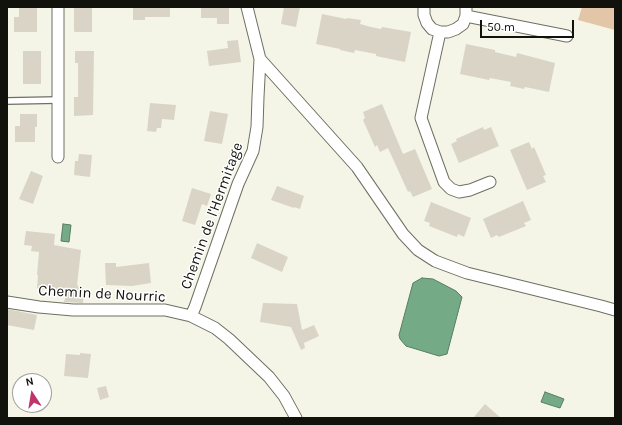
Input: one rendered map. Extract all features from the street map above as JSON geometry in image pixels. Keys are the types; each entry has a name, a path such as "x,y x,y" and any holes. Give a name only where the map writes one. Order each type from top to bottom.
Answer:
{"street":[{"path":"58,7 58,157"},
{"name":"Chemin de l'Hermitage","path":"191,316 198,300 238,184 254,151 257,127 260,58 247,7"},
{"path":"424,7 426,23 432,29 440,32 448,32 463,24 466,11 567,36"},
{"path":"440,32 421,118 444,182 451,189 459,192 470,190 490,182"},
{"path":"260,58 357,167 403,234 418,250 435,261 467,273 615,310"},
{"name":"Chemin de Nourric","path":"7,302 73,310 165,310 191,316 215,328 229,339 269,377 284,396 296,418"}],"lane":[{"path":"7,102 58,100"}],"shaded area":[{"path":"582,7 615,7 615,30 578,20"},
{"path":"63,224 71,225 69,242 61,241"},
{"path":"422,278 433,279 456,291 462,297 447,354 439,356 406,346 400,339 399,335 413,283"},
{"path":"545,392 564,399 560,408 541,402"}],"building":[{"path":"19,7 37,7 37,32 14,32 14,17 19,17"},
{"path":"74,7 92,7 92,32 74,31"},
{"path":"133,7 170,7 170,17 145,17 145,20 133,20"},
{"path":"201,7 229,7 229,24 217,24 217,18 201,18"},
{"path":"284,7 300,7 296,27 281,24"},
{"path":"322,14 346,19 361,20 360,24 371,27 381,29 382,27 411,32 405,62 376,56 376,54 355,50 354,53 316,44"},
{"path":"238,40 241,62 209,66 207,51 228,48 227,41"},
{"path":"466,44 495,50 495,52 516,57 517,53 555,63 549,92 525,87 524,89 510,86 511,82 490,78 489,80 460,74"},
{"path":"23,51 41,51 41,84 23,84"},
{"path":"75,51 94,51 93,115 74,116 74,97 78,97 78,63 75,63"},
{"path":"150,103 176,105 174,120 162,119 161,128 157,128 156,132 147,131"},
{"path":"382,104 403,154 415,149 432,189 413,197 410,191 408,192 388,148 380,152 377,145 375,147 363,120 365,118 363,112"},
{"path":"210,111 228,114 222,144 204,141"},
{"path":"20,114 37,114 35,142 15,142 15,126 20,126"},
{"path":"483,127 484,130 491,127 499,146 459,163 451,144 457,141 456,139"},
{"path":"529,142 532,149 534,147 546,175 543,176 546,182 527,190 510,150"},
{"path":"79,154 92,155 90,177 74,175 75,161 78,161"},
{"path":"31,171 43,176 33,204 19,199"},
{"path":"277,186 304,196 300,209 271,200"},
{"path":"192,188 211,194 207,206 202,204 195,225 182,221"},
{"path":"523,201 531,220 524,223 526,226 499,237 497,235 491,238 483,219"},
{"path":"431,202 471,218 464,237 458,234 457,237 429,226 430,223 424,221"},
{"path":"26,231 55,234 54,245 81,250 77,285 84,289 83,303 64,302 66,295 37,288 39,252 31,251 32,246 24,245"},
{"path":"257,243 288,257 282,272 251,258"},
{"path":"105,263 116,263 116,267 149,263 151,283 132,286 106,285"},
{"path":"263,303 297,304 302,330 314,325 319,336 304,343 305,348 301,350 291,327 260,322"},
{"path":"7,309 37,315 34,330 7,325"},
{"path":"80,353 91,354 88,378 64,376 66,354 80,355"},
{"path":"106,386 109,397 100,400 97,388"},
{"path":"485,404 501,418 473,418"}]}
